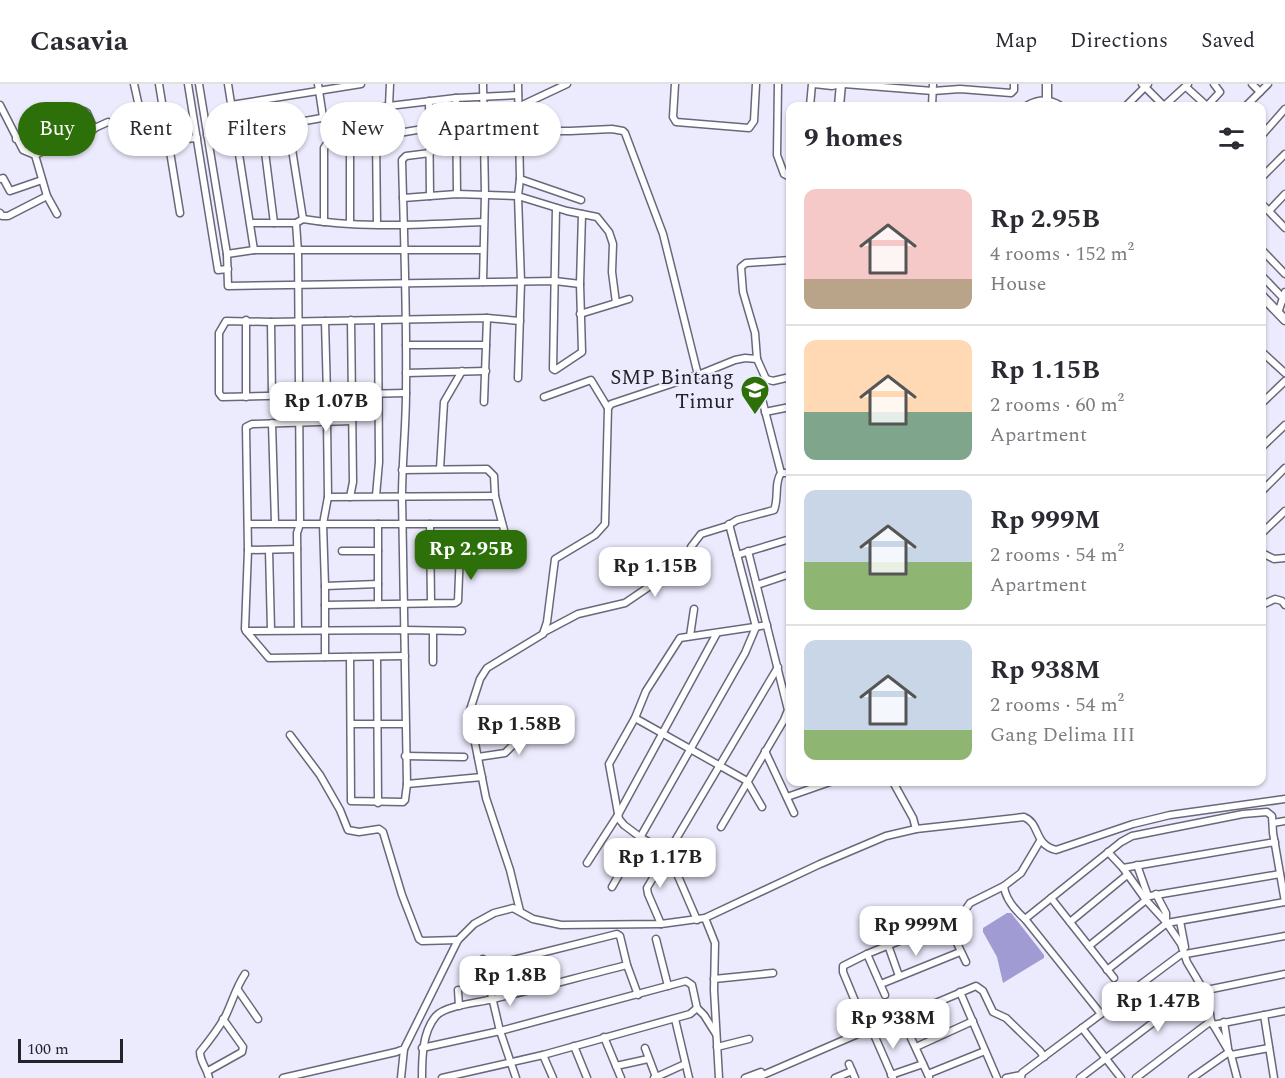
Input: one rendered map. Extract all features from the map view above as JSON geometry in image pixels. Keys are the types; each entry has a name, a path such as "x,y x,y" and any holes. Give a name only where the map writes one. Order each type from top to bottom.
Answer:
{"street":[{"path":"134,84 137,102"},
{"path":"159,84 162,102"},
{"path":"188,84 218,270 228,269"},
{"path":"199,84 205,122"},
{"path":"228,84 231,102"},
{"path":"246,102 318,87 361,84"},
{"path":"389,102 390,84"},
{"path":"483,84 485,194 483,282"},
{"path":"518,84 518,102"},
{"path":"529,102 567,84"},
{"path":"675,84 673,117 676,122 749,128 754,121 756,84"},
{"path":"778,84 777,155 786,175"},
{"path":"811,102 813,84 960,86 1011,93 1014,90 1014,84"},
{"path":"840,102 842,84"},
{"path":"1038,102 1047,101 1047,84"},
{"path":"1211,102 1220,92 1214,84"},
{"path":"1252,84 1260,92"},
{"path":"1250,102 1268,84"},
{"path":"1130,102 1145,85 1160,102"},
{"path":"1168,102 1187,85 1203,102"},
{"path":"318,87 320,102"},
{"path":"932,102 933,87"},
{"path":"405,104 456,98 518,95"},
{"path":"456,98 457,194"},
{"path":"0,105 3,121 18,142"},
{"path":"1266,130 1285,109"},
{"path":"561,131 612,129 625,133 663,234 698,375"},
{"path":"193,138 197,138"},
{"path":"1266,173 1285,154"},
{"path":"350,657 351,801 378,803 404,801 407,784 402,470 406,442 406,318 402,160 406,156 417,155"},
{"path":"35,156 47,196 57,214"},
{"path":"170,156 180,213"},
{"path":"210,156 226,254 228,286 555,281 580,284"},
{"path":"239,156 254,250"},
{"path":"265,156 273,223"},
{"path":"293,156 303,219"},
{"path":"324,156 324,222"},
{"path":"350,156 350,223"},
{"path":"376,156 377,224"},
{"path":"430,156 430,196"},
{"path":"518,378 521,347 518,196 520,156"},
{"path":"0,179 3,178 10,191 42,180"},
{"path":"520,178 581,200"},
{"path":"403,198 457,194 518,196 556,208 597,217 611,237 613,244 612,272 616,303"},
{"path":"1269,211 1285,194"},
{"path":"0,213 2,216 8,216 47,196"},
{"path":"556,208 555,370 582,352 580,314 582,214"},
{"path":"1266,208 1285,228"},
{"path":"250,223 296,224 303,219 377,224 483,222"},
{"path":"296,224 300,395 300,524 297,533 298,630"},
{"path":"226,254 254,250 298,252 483,250"},
{"path":"1266,254 1285,274"},
{"path":"543,633 578,614 625,603 656,582 680,580 687,571 690,550 703,532 774,510 778,478 781,473 761,391 766,380 757,359 755,333 743,292 741,267 746,263 786,260"},
{"path":"1266,280 1284,297 1278,313"},
{"path":"580,314 629,299"},
{"path":"1266,300 1285,320"},
{"path":"406,393 222,397 219,393 220,330 226,321 246,320 271,322 487,318 520,321"},
{"path":"484,402 487,318"},
{"path":"246,320 246,397"},
{"path":"350,497 353,482 351,320"},
{"path":"376,496 379,462 378,320"},
{"path":"325,321 327,394"},
{"path":"271,322 272,396"},
{"path":"406,345 486,345"},
{"path":"1266,358 1285,373"},
{"path":"608,408 612,403 698,375 735,360 757,359"},
{"path":"440,469 444,402 462,371"},
{"path":"406,373 486,371"},
{"path":"766,380 786,378"},
{"path":"520,911 510,870 486,798 469,719 480,679 490,665 542,636 547,622 555,559 595,534 605,523 608,408 591,380 544,397"},
{"path":"1266,399 1285,381"},
{"path":"765,411 786,408"},
{"path":"325,657 323,524 328,497 327,421"},
{"path":"351,421 252,424 248,425 245,430 248,550 243,626 269,658 405,656"},
{"path":"272,423 275,523"},
{"path":"1266,443 1285,425"},
{"path":"1266,487 1285,468"},
{"path":"402,470 489,470 494,476 495,496 508,543 506,547 430,551"},
{"path":"781,473 786,473"},
{"path":"328,497 495,496"},
{"path":"1266,529 1285,511"},
{"path":"248,524 502,524"},
{"path":"378,524 378,604"},
{"path":"430,524 431,603"},
{"path":"612,886 749,645 756,627 729,524"},
{"path":"736,555 786,540"},
{"path":"248,550 297,549"},
{"path":"269,550 271,630"},
{"path":"342,551 378,551"},
{"path":"325,605 455,603 458,601 460,551"},
{"path":"748,551 778,668 786,686"},
{"path":"1266,555 1274,559 1285,558"},
{"path":"757,585 786,575"},
{"path":"325,586 378,584"},
{"path":"1266,603 1274,599 1280,600 1285,605"},
{"path":"690,636 694,609"},
{"path":"697,920 668,854 624,825 618,815 609,764 635,718 646,691 680,638 767,626"},
{"path":"246,631 462,631"},
{"path":"433,631 433,662"},
{"path":"587,863 618,815 717,633"},
{"path":"377,657 378,803"},
{"path":"662,924 647,890 778,668"},
{"path":"478,757 505,753 529,722 541,714"},
{"path":"721,827 786,716"},
{"path":"635,718 747,781 762,807"},
{"path":"351,724 405,724"},
{"path":"290,735 320,775 340,810 348,830 355,832 379,829 383,832 402,895 418,937 423,941 458,940"},
{"path":"765,751 794,813"},
{"path":"405,756 464,757"},
{"path":"407,784 482,777"},
{"path":"787,797 819,786"},
{"path":"894,786 913,818 916,829"},
{"path":"401,1078 404,1049 458,940 474,924 511,907 533,918 561,925 662,924 697,920 886,836 916,829 1024,817 1031,821 1040,841 1056,850 1133,824 1170,815 1285,799"},
{"path":"1025,919 1108,852 1132,836 1243,814 1269,813 1273,817 1285,902 1167,922 1107,970"},
{"path":"1273,823 1285,821"},
{"path":"923,1064 892,1076 868,1029 842,969 847,963 964,913 970,903 1004,886 1021,873 1040,841"},
{"path":"1123,868 1275,842"},
{"path":"1108,852 1167,922 1186,953"},
{"path":"1137,865 1146,898"},
{"path":"1089,946 1146,898 1156,894 1280,874"},
{"path":"1070,922 1127,875"},
{"path":"1004,886 1005,893 1014,909 1025,919 1101,1014"},
{"path":"1156,894 1166,913 1167,922"},
{"path":"1051,898 1114,978"},
{"path":"705,918 715,943 714,979 719,1078"},
{"path":"1180,921 1187,962 1203,989 1212,1023 1230,1053"},
{"path":"947,922 966,962"},
{"path":"485,967 616,933 620,936 638,995"},
{"path":"1006,1078 1021,1077 1044,1057 1178,956 1285,936"},
{"path":"656,939 668,986"},
{"path":"888,945 899,976"},
{"path":"881,984 960,952"},
{"path":"867,954 885,994"},
{"path":"483,959 500,1031 516,1078"},
{"path":"422,1078 422,1048 436,1016 459,1006 627,965"},
{"path":"714,979 773,973"},
{"path":"224,1019 243,1047 242,1052 209,1074 202,1063 200,1052 224,1019 238,990 239,982 245,974"},
{"path":"1080,1078 1189,994 1203,989 1285,974"},
{"path":"422,1048 500,1031 686,981 693,988 697,1008 705,1015 717,1035"},
{"path":"961,993 978,987 983,991 993,1012 1012,1024 1044,1057"},
{"path":"238,990 258,1018"},
{"path":"458,990 459,1006"},
{"path":"756,1078 958,990 997,1078"},
{"path":"442,1078 543,1055 675,1019 690,1014 697,1008"},
{"path":"1136,1078 1212,1023 1285,1011"},
{"path":"1264,1015 1274,1078"},
{"path":"675,1019 689,1077"},
{"path":"916,1047 973,1021"},
{"path":"1224,1022 1237,1078"},
{"path":"1082,1028 1120,1078"},
{"path":"604,1038 621,1078"},
{"path":"911,1038 928,1076 985,1051"},
{"path":"717,1047 749,1039"},
{"path":"574,1046 587,1078"},
{"path":"645,1048 655,1078 686,1064"},
{"path":"1192,1078 1230,1053 1269,1048"},
{"path":"283,1078 396,1053 404,1049"},
{"path":"543,1055 553,1078"},
{"path":"616,1066 648,1059"},
{"path":"745,1078 783,1063 786,1065"},
{"path":"835,1078 854,1075 849,1064"}],"shaded area":[{"path":"1007,913 1011,913 1044,958 1003,983 997,957 983,928"}],"place":[{"name":"SMP Bintang Timur","path":"755,416"}]}
